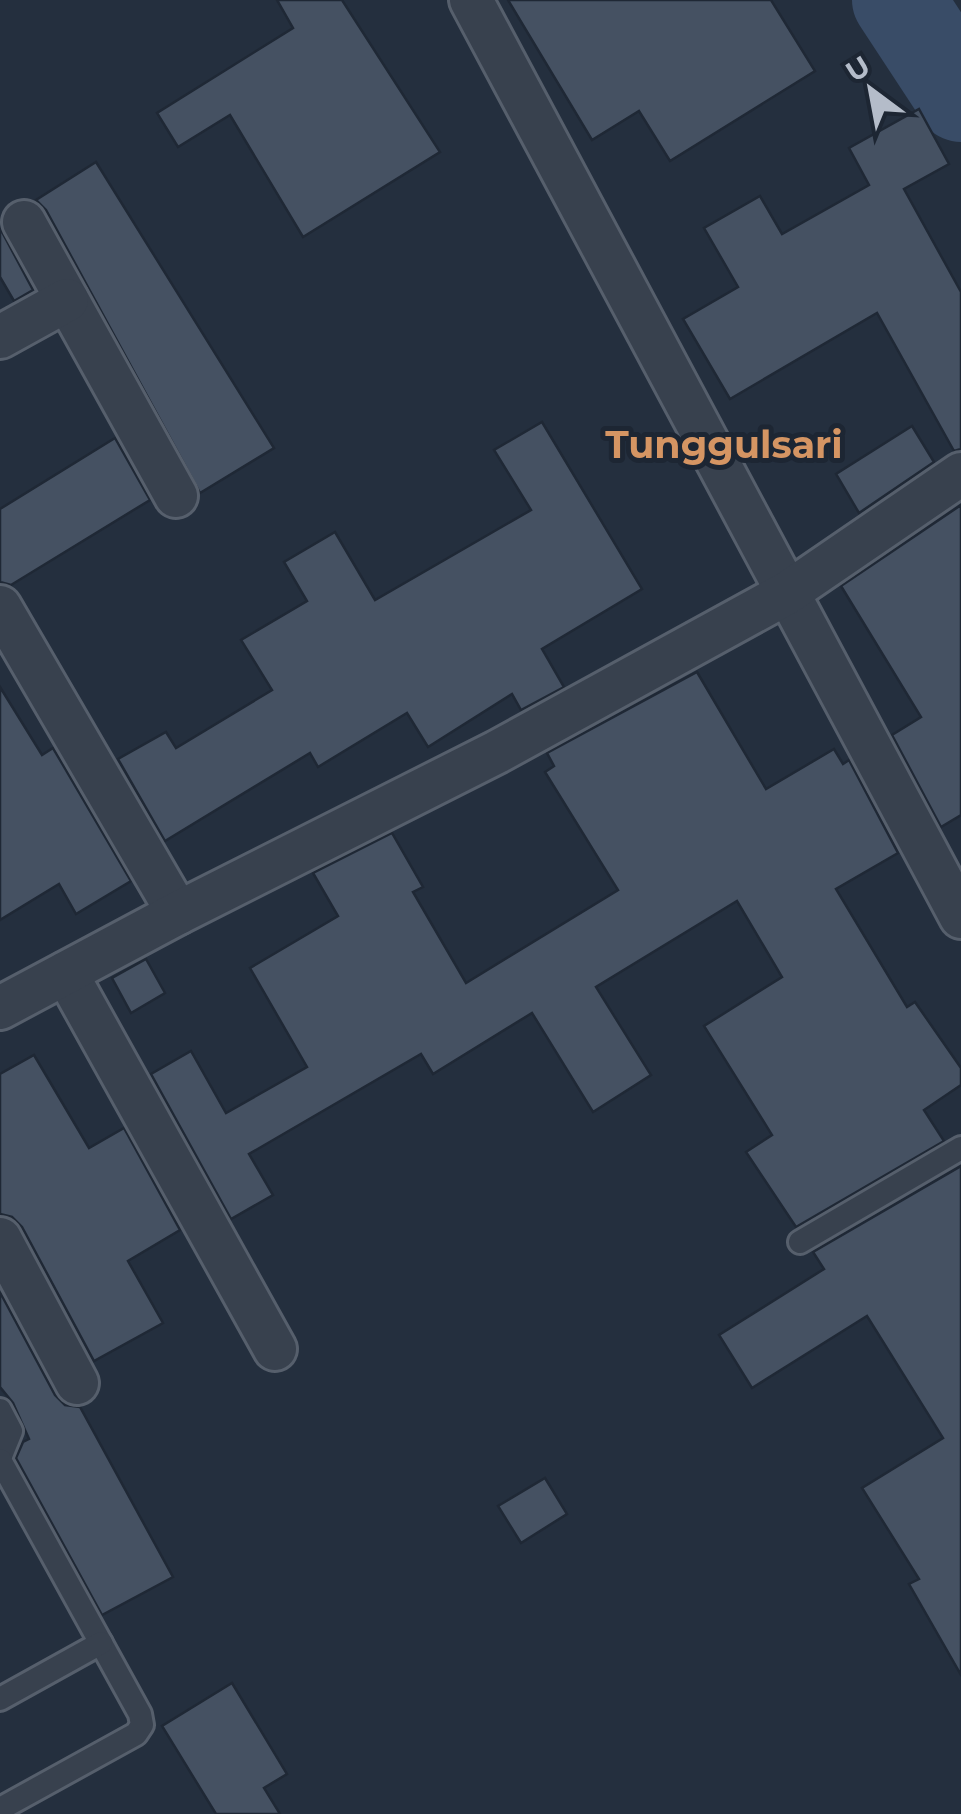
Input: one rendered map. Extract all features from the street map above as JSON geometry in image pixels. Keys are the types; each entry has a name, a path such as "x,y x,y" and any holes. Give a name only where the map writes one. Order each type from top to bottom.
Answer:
{"street":[{"path":"471,0 961,917"},
{"path":"24,222 176,496"},
{"path":"0,336 67,300"},
{"path":"0,1008 497,752 787,593 961,474"},
{"path":"0,607 178,913"},
{"path":"66,973 275,1350"},
{"path":"0,1239 76,1383"}],"lane":[{"path":"800,1242 961,1148"},
{"path":"0,1810 136,1734 142,1725 140,1714 0,1459 4,1423"},
{"path":"0,1699 101,1644"}],"building":[{"path":"277,0 342,0 440,152 303,237 230,115 178,147 157,113 293,28"},
{"path":"508,0 771,0 815,71 670,161 639,111 592,140"},
{"path":"919,109 949,164 904,189 961,292 961,449 954,451 877,313 730,399 683,319 738,287 704,228 760,196 782,234 869,185 849,148"},
{"path":"96,162 274,448 200,493 46,210 36,200"},
{"path":"0,228 33,290 14,301 0,277"},
{"path":"542,422 642,589 542,649 564,687 521,710 512,694 428,747 407,713 318,767 310,753 165,841 118,759 166,732 176,748 272,690 241,640 307,601 284,562 335,532 375,600 531,510 494,450"},
{"path":"912,426 934,462 859,513 836,474"},
{"path":"115,438 150,500 11,585 0,582 0,509"},
{"path":"961,505 961,815 941,827 892,735 921,717 841,586"},
{"path":"697,672 766,789 834,749 843,764 849,760 898,853 836,889 907,1007 915,1002 961,1068 961,1085 924,1110 944,1141 796,1227 746,1152 772,1135 704,1026 782,977 737,901 596,987 651,1075 593,1112 532,1013 433,1074 421,1054 249,1154 273,1195 231,1219 151,1074 191,1051 226,1113 307,1067 250,968 338,916 313,873 392,833 423,887 413,892 466,983 618,890 545,772 554,766 547,753"},
{"path":"0,687 42,755 53,748 131,881 76,914 59,884 0,920"},
{"path":"146,959 165,993 131,1013 112,978"},
{"path":"34,1055 89,1148 124,1128 180,1230 128,1261 163,1323 94,1361 22,1227 12,1217 0,1214 0,1074"},
{"path":"961,1166 961,1675 909,1584 919,1579 862,1488 943,1438 867,1316 752,1388 719,1335 824,1269 813,1252"},
{"path":"0,1292 55,1395 65,1405 80,1407 173,1577 102,1615 16,1458 23,1442 29,1439 13,1403 0,1387"},
{"path":"545,1478 567,1514 521,1543 498,1506"},
{"path":"232,1683 287,1774 264,1788 280,1814 216,1814 162,1726"}],"waterway":[{"path":"898,0 961,96"}],"district":[{"name":"Tunggulsari","path":"724,445"}]}
